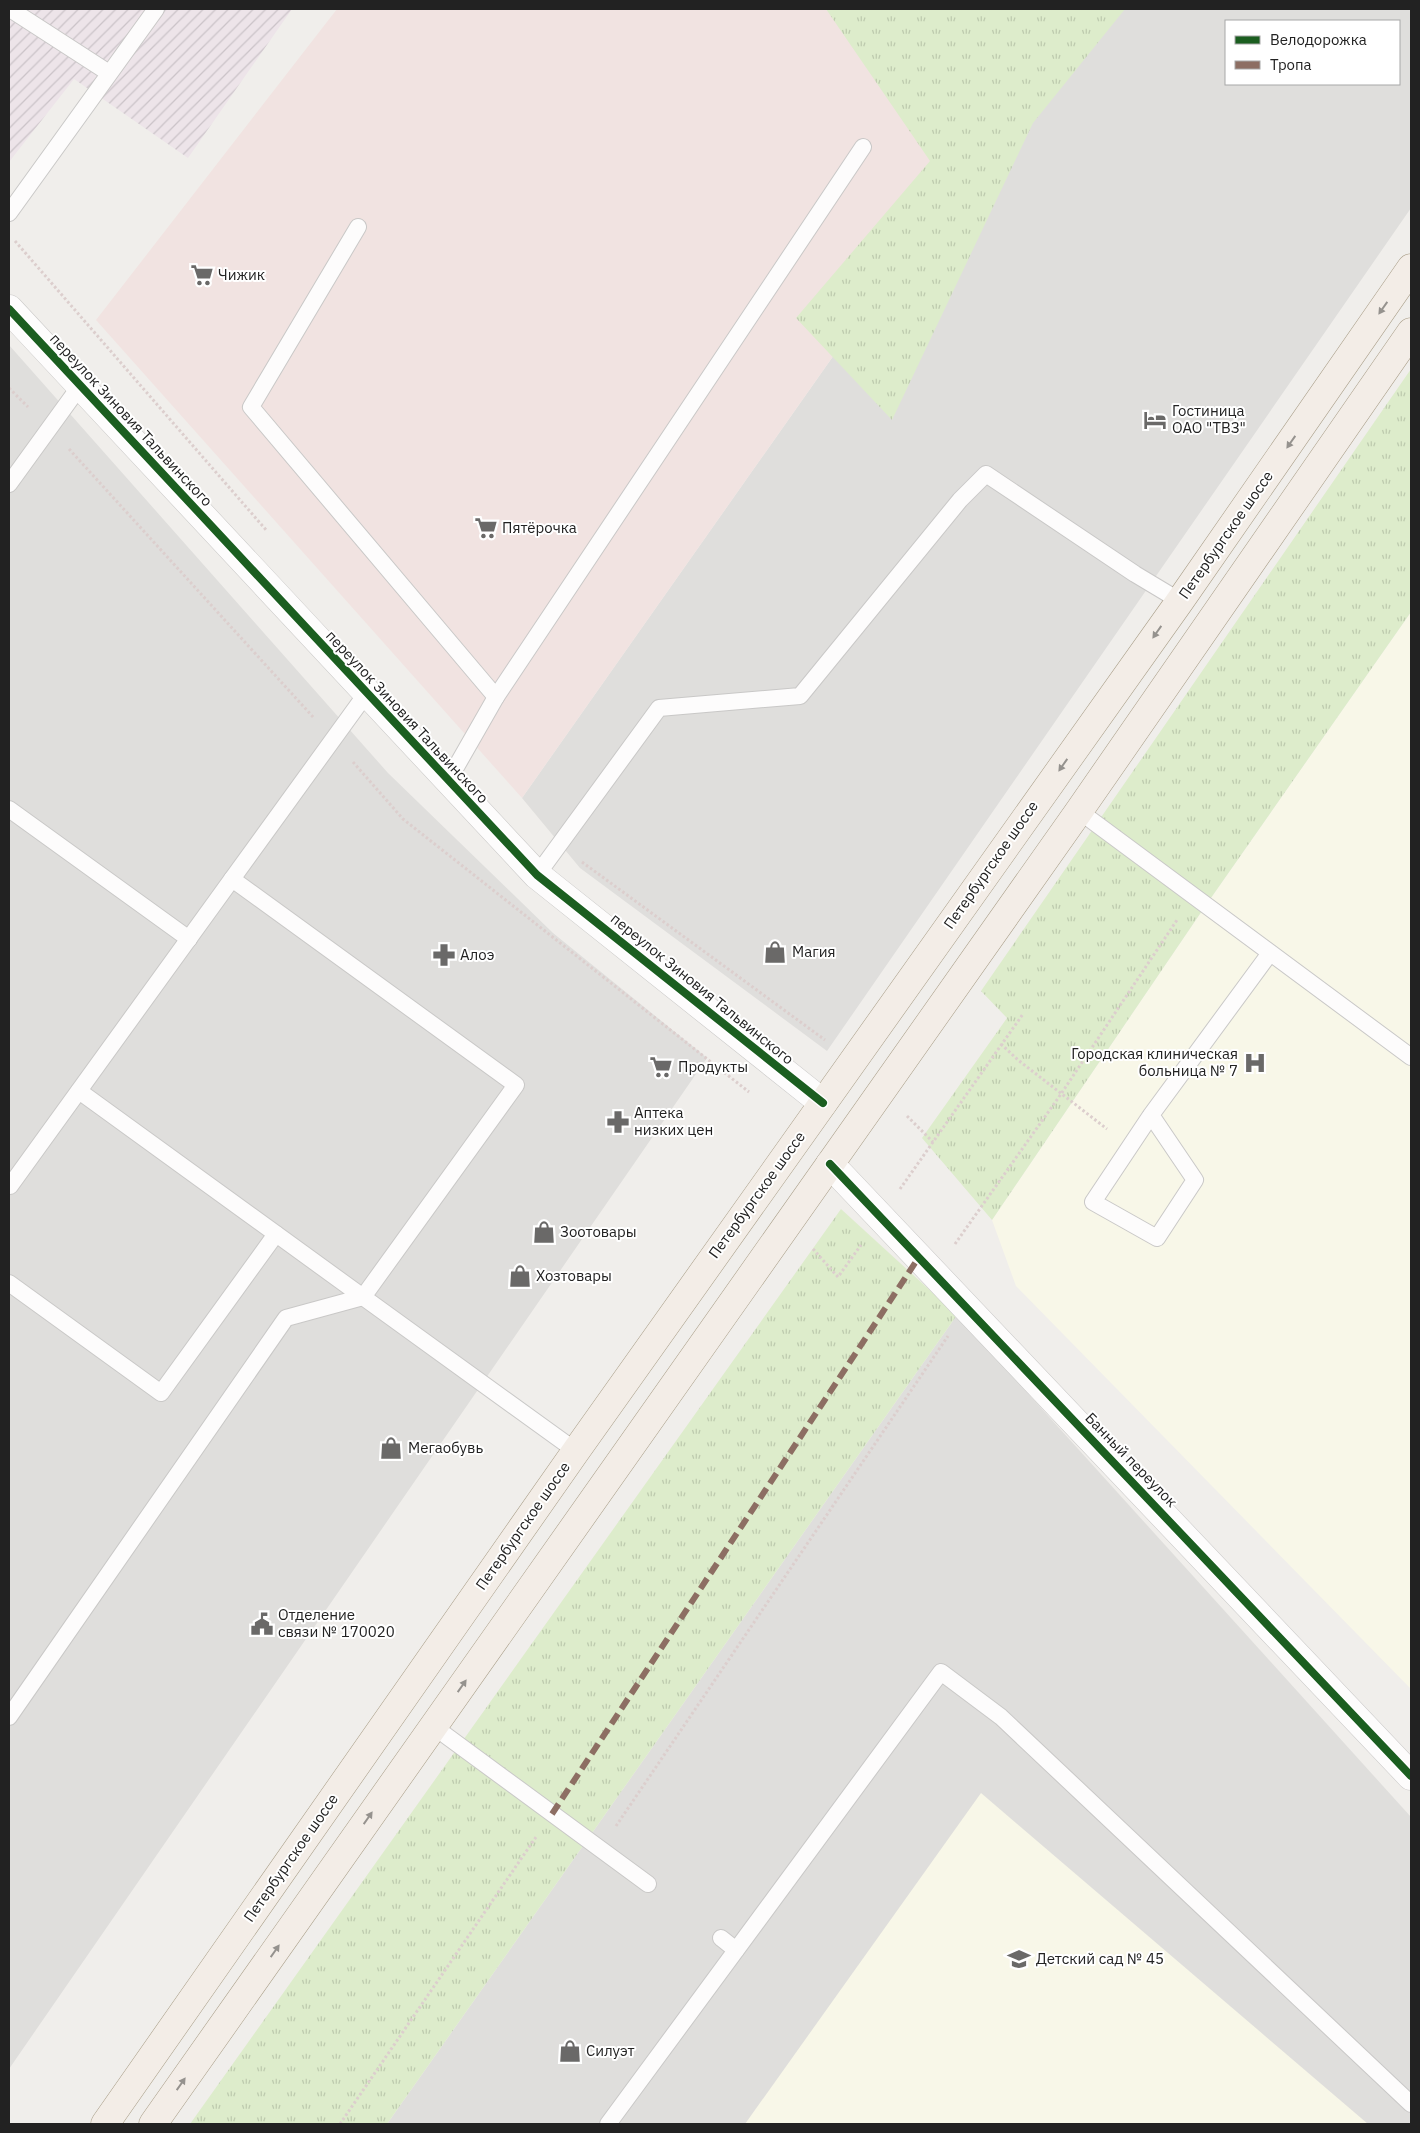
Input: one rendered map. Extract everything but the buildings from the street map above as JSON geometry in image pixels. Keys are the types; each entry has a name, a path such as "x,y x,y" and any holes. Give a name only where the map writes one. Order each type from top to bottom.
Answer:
{"main road":[{"name":"Петербургское шоссе","path":"104,2124 576,1451 1180,601 1411,268"},
{"path":"153,2124 1079,811 1411,332"},
{"path":"1046,788 1079,811"},
{"path":"822,1104 830,1164"}],"street":[{"name":"переулок Зиновия Тальвинского","path":"9,309 366,694 537,875 822,1104"},
{"name":"Банный переулок","path":"830,1164 1411,1776"}],"lane":[{"path":"10,9 109,74"},
{"path":"9,213 156,9"},
{"path":"448,781 496,697 863,147"},
{"path":"358,227 251,407 496,697"},
{"path":"9,484 80,386"},
{"path":"537,875 659,708 800,696 960,500 986,474 1135,574 1180,601"},
{"path":"9,1186 366,694"},
{"path":"9,809 189,939"},
{"path":"1079,811 1411,1057"},
{"path":"9,1717 286,1318 363,1297 516,1085 232,880"},
{"path":"1151,1114 1195,1180 1157,1238 1093,1202 1151,1114 1270,953"},
{"path":"79,1091 576,1451"},
{"path":"9,1283 160,1393 276,1234"},
{"path":"608,2124 941,1672 1001,1717 1411,2104"},
{"path":"433,1726 648,1884"},
{"path":"721,1938 736,1950"}],"path":[{"path":"9,233 268,532"},
{"path":"9,388 49,428 333,740"},
{"path":"558,845 822,1037 851,1064"},
{"path":"934,1273 1061,1094 1193,896"},
{"path":"880,1217 1023,1014"},
{"path":"1001,1044 1018,1060 1129,1147"},
{"path":"882,1091 933,1142"},
{"path":"600,1849 967,1308"},
{"path":"340,2124 552,1814"}],"shaded area":[{"path":"9,9 292,9 188,158 74,79 9,162"},
{"path":"337,9 835,9 967,166 522,798 96,320"},
{"path":"1008,9 1411,9 1411,208 827,1051 580,868 522,798 967,166"},
{"path":"9,345 388,773 553,933 707,1058 9,2069"},
{"name":"Городская клиническая больница № 7","path":"1411,612 1411,1689 1016,1286 992,1220 1206,905"},
{"path":"957,1315 1411,1817 1411,2124 387,2124"},
{"name":"Детский сад № 45","path":"981,1793 1368,2124 745,2124"}],"green space":[{"path":"826,9 1125,9 1033,123 892,420 796,318 930,161"},
{"path":"1411,369 1411,612 1206,905 992,1220 922,1138 1007,1018 981,991"},
{"path":"841,1209 957,1315 387,2124 190,2124"}],"marked path":[{"path":"552,1814 919,1257"}],"cycle path":[{"path":"9,309 537,875 823,1103"},
{"path":"830,1164 1411,1776"}],"place":[{"name":"Чижик","path":"202,275"},
{"name":"Гостиница ОАО \"ТВЗ\"","path":"1155,420"},
{"name":"Пятёрочка","path":"486,528"},
{"name":"Магия","path":"775,952"},
{"name":"Алоэ","path":"444,955"},
{"name":"Городская клиническая больница № 7","path":"1255,1063"},
{"name":"Продукты","path":"661,1067"},
{"name":"Аптека низких цен","path":"618,1122"},
{"name":"Зоотовары","path":"544,1232"},
{"name":"Хозтовары","path":"520,1276"},
{"name":"Мегаобувь","path":"391,1448"},
{"name":"Отделение связи № 170020","path":"262,1624"},
{"name":"Детский сад № 45","path":"1019,1959"},
{"name":"Силуэт","path":"570,2051"}]}
